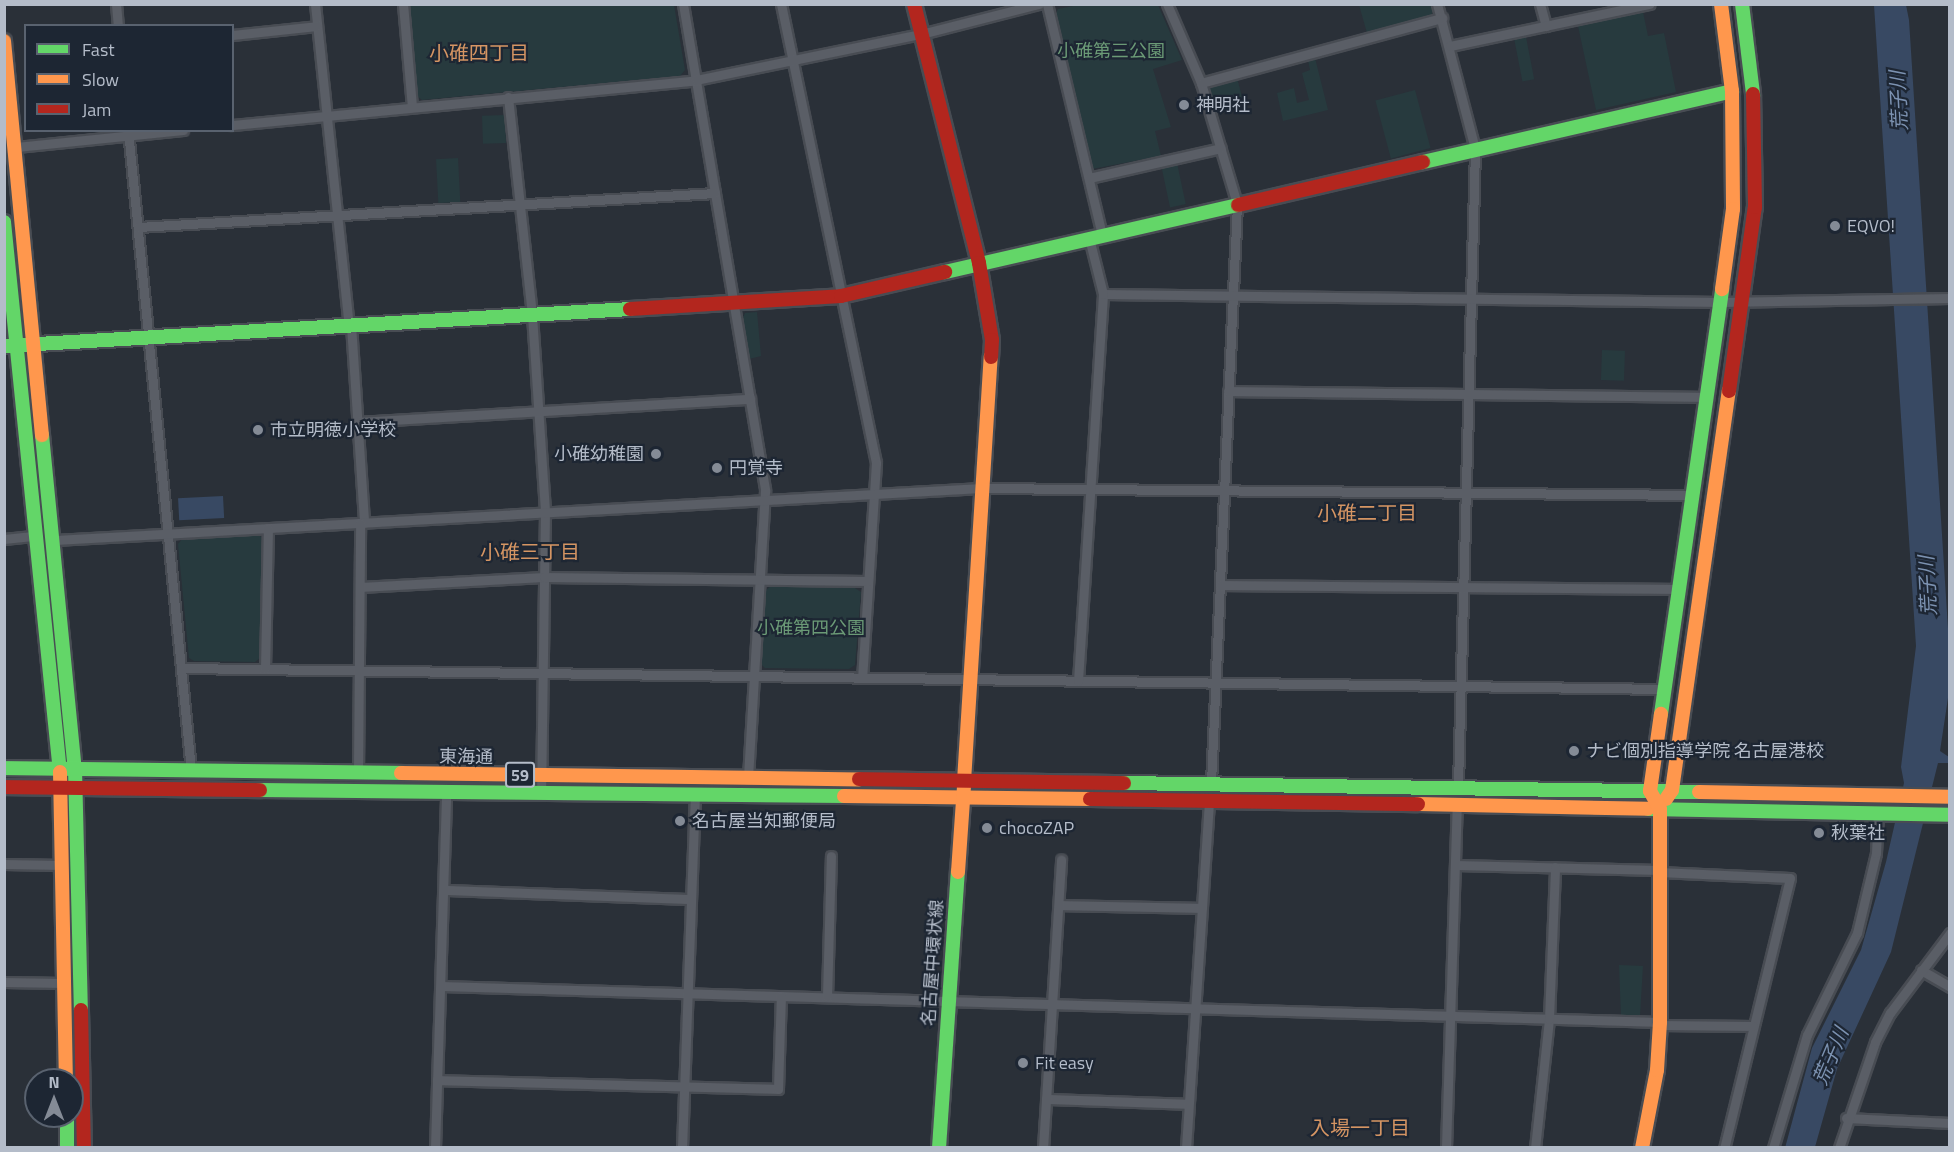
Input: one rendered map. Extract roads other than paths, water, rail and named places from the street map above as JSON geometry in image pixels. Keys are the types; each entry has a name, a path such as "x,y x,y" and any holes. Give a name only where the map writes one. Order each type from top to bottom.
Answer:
{"street":[{"path":"116,4 118,24"},
{"path":"315,4 350,326 358,422 362,523 358,773"},
{"path":"403,4 412,106"},
{"path":"683,4 765,500 748,779"},
{"path":"782,4 876,463 862,678"},
{"name":"名古屋中環状線","path":"914,4 979,263 992,340 939,1148"},
{"path":"234,125 696,80 921,34 1039,4"},
{"path":"1047,4 1089,178 1103,294 1078,681"},
{"path":"1167,4 1202,83 1236,204 1211,784"},
{"path":"1437,4 1450,45 1475,148 1458,787"},
{"path":"1540,4 1546,27"},
{"path":"1450,45 1650,4"},
{"path":"1642,1148 1657,1070 1659,1024 1660,809 1650,791 1733,209 1732,91 1721,4"},
{"path":"1660,809 1672,790 1755,207 1753,85 1742,4"},
{"path":"1202,83 1442,18"},
{"path":"234,35 317,26"},
{"path":"4,41 55,540 75,769 84,1148"},
{"path":"11,346 841,296 1475,148 1732,91"},
{"path":"508,97 532,315 545,512 541,792"},
{"path":"16,147 146,132"},
{"path":"128,133 191,770"},
{"path":"1089,178 1221,148"},
{"path":"138,228 715,193"},
{"path":"4,222 11,346 35,537 60,769 66,1068"},
{"path":"1103,294 1721,302 1950,298"},
{"path":"1228,391 1707,397"},
{"path":"358,422 750,399"},
{"path":"55,540 982,488 1693,495"},
{"path":"266,669 268,528"},
{"path":"4,539 35,537"},
{"path":"360,587 544,577 868,581"},
{"path":"1220,585 1679,589"},
{"path":"181,668 1665,689"},
{"name":"東海通","path":"4,768 1672,790 1950,797"},
{"name":"東海通","path":"4,787 1209,800 1950,815"},
{"path":"435,1148 445,890 446,792"},
{"path":"682,1148 695,794"},
{"path":"1186,1148 1209,800"},
{"path":"1446,1148 1457,804"},
{"path":"1773,1148 1807,1035 1857,933 1876,853 1878,812"},
{"path":"827,997 831,856"},
{"path":"1043,1148 1061,860"},
{"path":"4,864 62,865"},
{"path":"1456,865 1659,871 1790,878 1724,1148"},
{"path":"1535,1148 1549,1019 1555,867"},
{"path":"445,890 690,899"},
{"path":"1059,905 1201,908"},
{"path":"1839,1148 1846,1118 1875,1042 1921,970 1950,933"},
{"path":"1921,970 1950,987"},
{"path":"4,982 63,983"},
{"path":"441,986 1753,1026"},
{"path":"437,1080 778,1089 781,996"},
{"path":"1046,1099 1188,1104"},
{"path":"1846,1118 1950,1123"},
{"path":"67,1128 68,1148"}],"water":[{"name":"荒子川","path":"1874,5 1906,5 1909,20 1949,644 1948,698 1940,751 1949,757 1948,763 1938,763 1891,952 1837,1069 1815,1147 1785,1148 1812,1048 1861,950 1886,862 1904,783 1901,767 1916,646"},
{"path":"223,496 224,518 179,520 178,498"}],"place":[{"name":"神明社","path":"1184,105"},
{"name":"EQVO!","path":"1835,226"},
{"name":"市立明徳小学校","path":"258,430"},
{"name":"小碓幼稚園","path":"656,454"},
{"name":"円覚寺","path":"717,468"},
{"name":"ナビ個別指導学院 名古屋港校","path":"1574,751"},
{"name":"名古屋当知郵便局","path":"680,821"},
{"name":"chocoZAP","path":"987,828"},
{"name":"秋葉社","path":"1819,833"},
{"name":"Fit easy","path":"1023,1063"}],"district":[{"name":"小碓四丁目","path":"479,52"},
{"name":"小碓二丁目","path":"1367,512"},
{"name":"小碓三丁目","path":"530,551"},
{"name":"入場一丁目","path":"1360,1127"}],"park label":[{"name":"小碓第三公園","path":"1111,51"},
{"name":"小碓第四公園","path":"811,628"}]}
